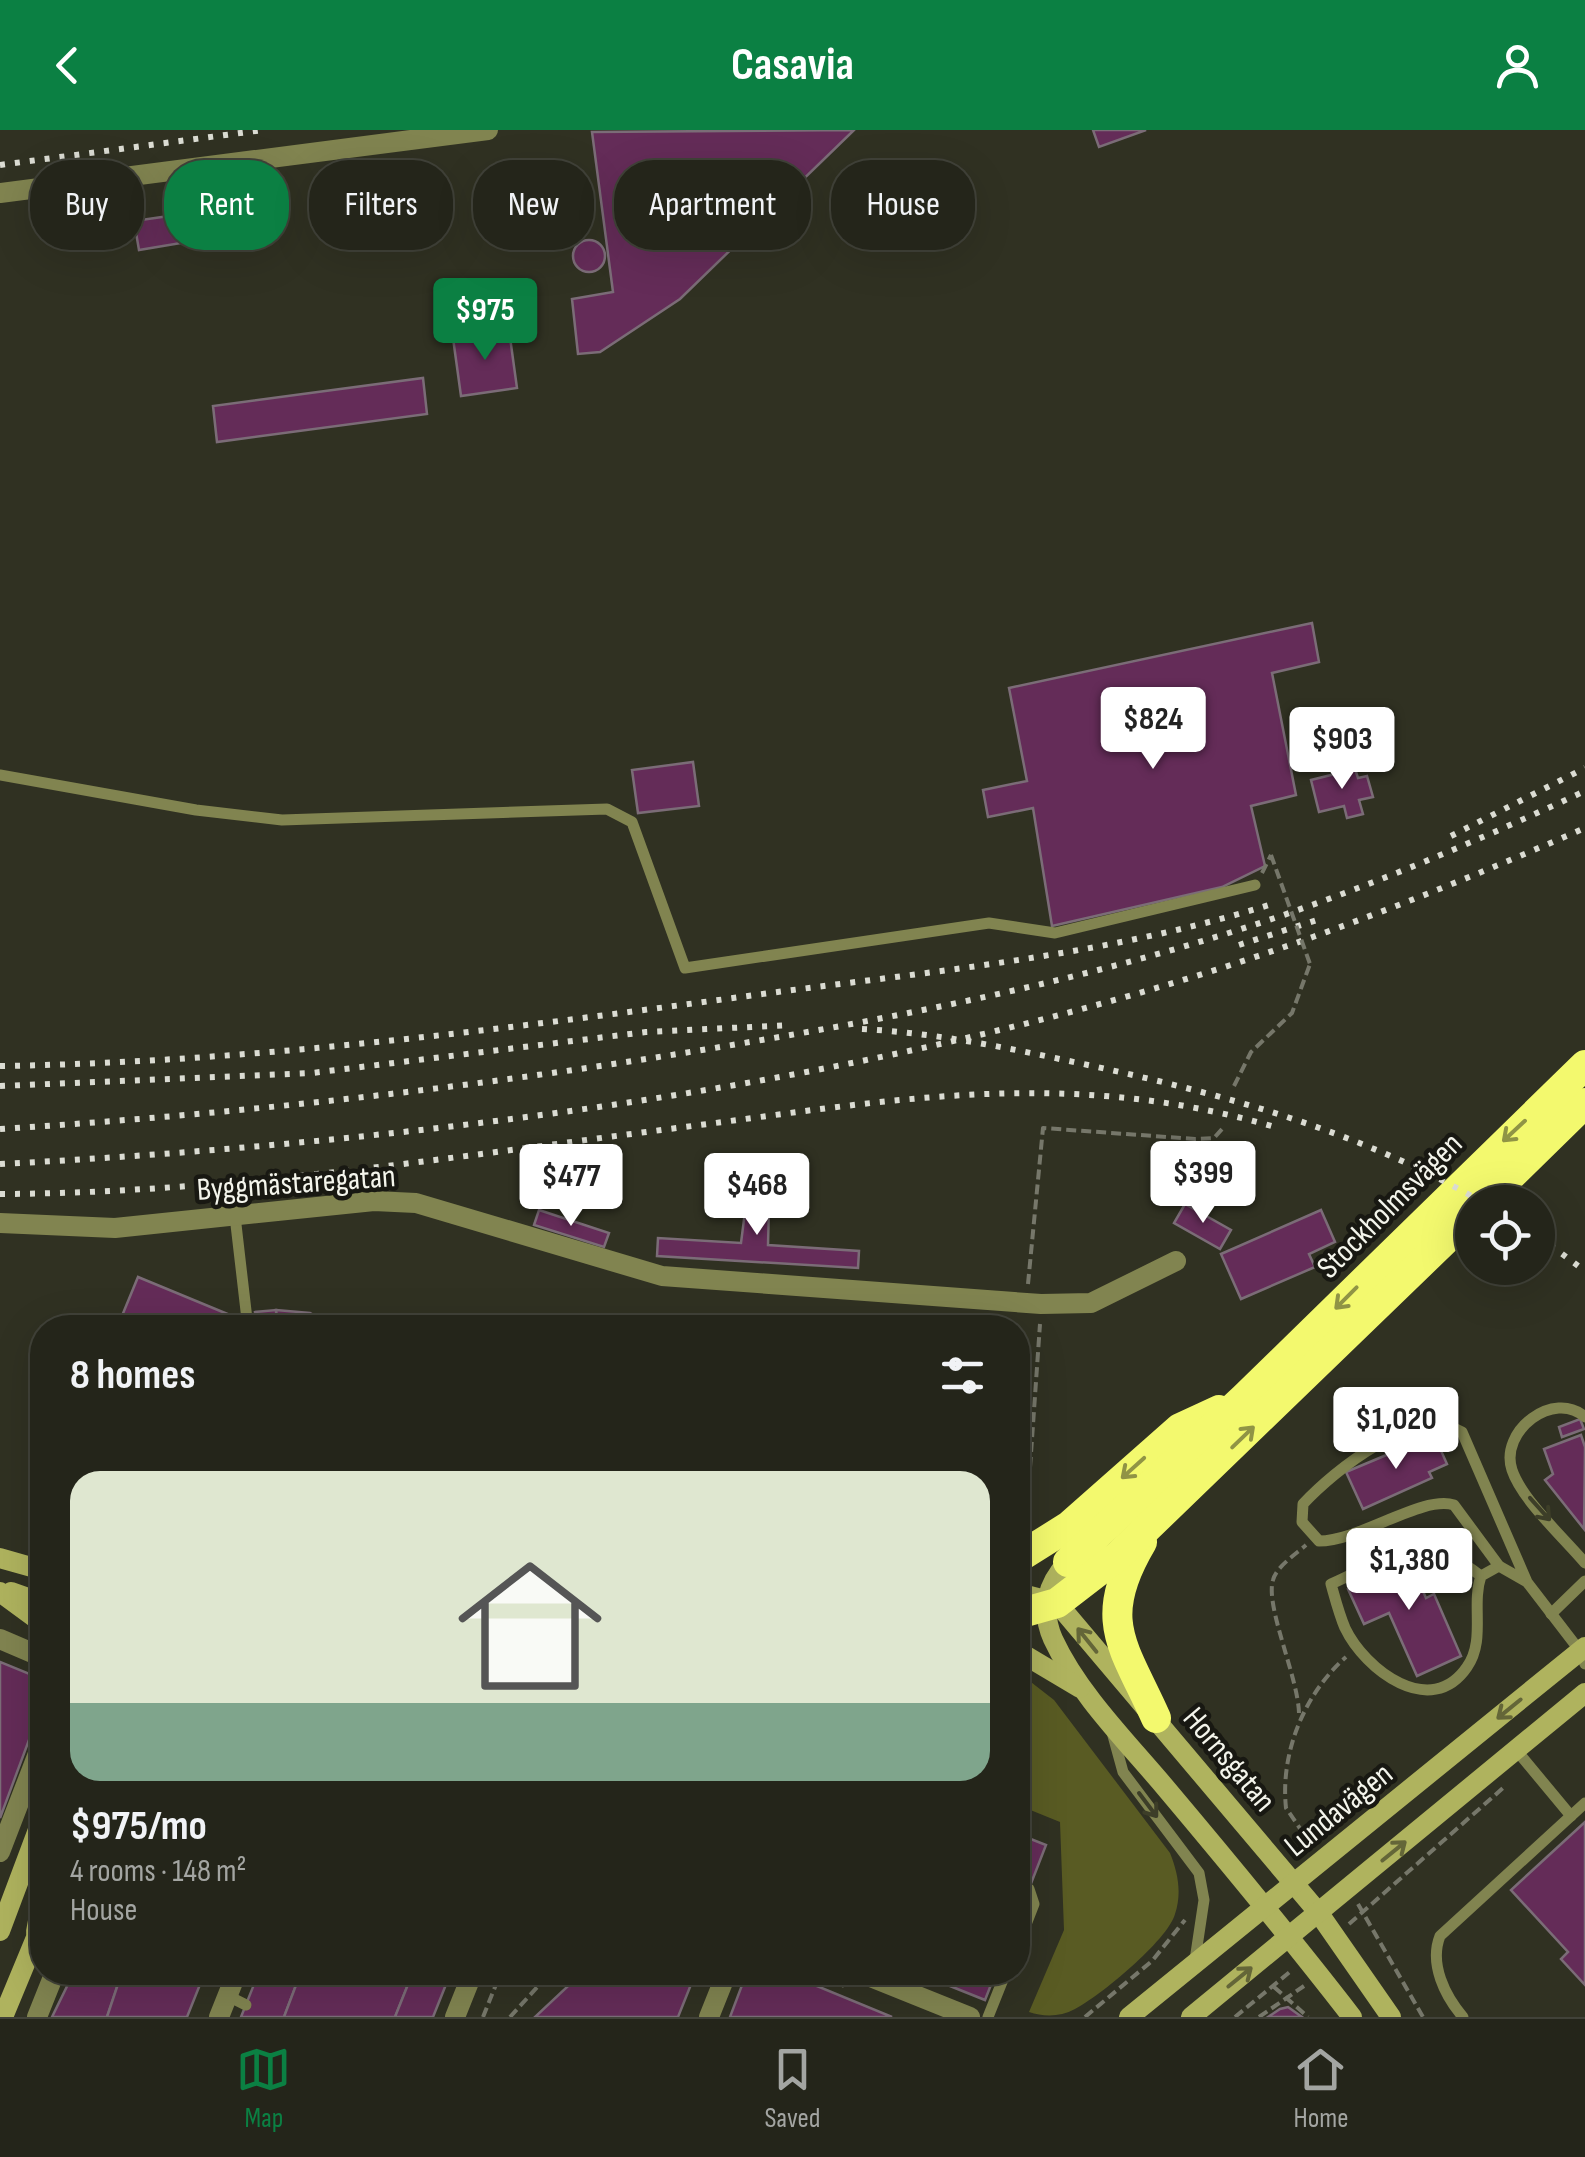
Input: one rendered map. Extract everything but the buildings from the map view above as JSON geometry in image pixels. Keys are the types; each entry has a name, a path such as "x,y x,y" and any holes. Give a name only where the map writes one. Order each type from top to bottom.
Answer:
{"highway":[{"name":"Stockholmsvägen","path":"1068,1562 1244,1398 1585,1064"},
{"name":"Stockholmsvägen","path":"1502,1185 1585,1104"},
{"name":"Stockholmsvägen","path":"1172,1504 1455,1230"},
{"name":"Stockholmsvägen","path":"1030,1550 1069,1526 1180,1428 1244,1398"},
{"path":"1042,1606 1118,1556 1172,1504"},
{"path":"1156,1718 1127,1663 1116,1620 1128,1566 1172,1504"}],"main road":[{"path":"0,1558 30,1564"},
{"path":"1042,1606 1050,1586 1068,1562"},
{"path":"0,1590 30,1599"},
{"path":"0,1590 30,1614"},
{"name":"Hornsgatan","path":"1042,1606 1053,1638 1108,1718 1352,2017"},
{"name":"Hornsgatan","path":"1042,1606 1156,1718 1318,1912 1391,2017"},
{"name":"Lundavägen","path":"1129,2017 1583,1654"},
{"path":"1030,1658 1090,1694"},
{"name":"Lundavägen","path":"1191,2017 1318,1912 1523,1759 1585,1693"},
{"path":"0,1931 30,1851"},
{"path":"4,2017 30,1954"}],"street":[{"path":"0,193 488,130"},
{"name":"Byggmästaregatan","path":"0,1224 115,1228 374,1201 416,1204 662,1276 1033,1304 1091,1303 1176,1261"},
{"path":"0,1639 30,1651"},
{"path":"0,1852 30,1774"},
{"path":"37,2017 50,1985"},
{"path":"219,2017 237,2000 238,1985"},
{"path":"456,2017 468,1985"},
{"path":"709,2017 722,1985"},
{"path":"890,1985 970,2017"}],"lane":[{"path":"0,774 196,810 282,820 608,809 632,822 685,968 989,924 1055,933 1255,886"},
{"path":"234,1216 246,1315"},
{"path":"1585,1417 1569,1406 1554,1406 1537,1416 1522,1426 1510,1463 1517,1484 1585,1564"},
{"path":"1526,1582 1499,1566 1462,1512 1445,1502 1372,1530 1330,1541 1313,1538 1300,1514 1328,1477 1351,1460 1392,1440 1438,1425 1462,1432 1526,1582 1583,1654"},
{"path":"1430,1547 1454,1556 1482,1576 1477,1644 1467,1667 1451,1682 1426,1692 1395,1683 1358,1647 1346,1630 1331,1584 1404,1551 1430,1547"},
{"path":"1482,1576 1499,1566"},
{"path":"1551,1614 1585,1581"},
{"path":"1108,1718 1123,1772 1199,1872 1204,1900 1194,1964"},
{"path":"1523,1759 1571,1816"},
{"path":"1464,2017 1441,1979 1436,1955 1440,1936 1585,1803"},
{"path":"988,2017 1001,1985"}],"path":[{"path":"1234,1086 1251,1052 1292,1012 1310,964 1271,855"},
{"path":"1030,1408 1044,1128 1195,1139 1214,1138 1223,1128"},
{"path":"1313,1538 1276,1574 1272,1584 1277,1618 1298,1690 1300,1719 1286,1800 1288,1815 1300,1832 1378,1788"},
{"path":"1300,1719 1314,1688 1358,1647"},
{"path":"1423,2017 1387,1960 1364,1910 1523,1759"},
{"path":"1085,2017 1152,1961 1188,1916"},
{"path":"1235,2017 1288,1974"},
{"path":"483,2017 495,1985"},
{"path":"510,2017 540,1985"},
{"path":"1272,1986 1308,2017"}],"shaded area":[{"path":"1030,1681 1054,1700 1170,1853 1178,1883 1170,1925 1131,1967 1075,2009 1046,2015 1029,2012 1064,1930 1060,1822 1030,1810"}],"railway":[{"path":"0,165 263,130"},
{"path":"1451,836 1585,768"},
{"path":"0,1129 178,1116 532,1076 774,1038 974,999 1105,968 1280,916 1412,867 1585,791"},
{"path":"0,1164 313,1141 472,1124 790,1075 947,1042 1100,1004 1249,959 1419,897 1585,828"},
{"path":"0,1066 193,1058 578,1019 1084,949 1269,905"},
{"path":"1239,945 1320,919"},
{"path":"0,1086 312,1073 646,1032 792,1025"},
{"path":"862,1029 1004,1048 1241,1103 1340,1135 1455,1188"},
{"path":"0,1194 252,1181 899,1100 972,1095 1121,1097 1197,1108 1275,1127"},
{"path":"1555,1249 1585,1271"}]}
